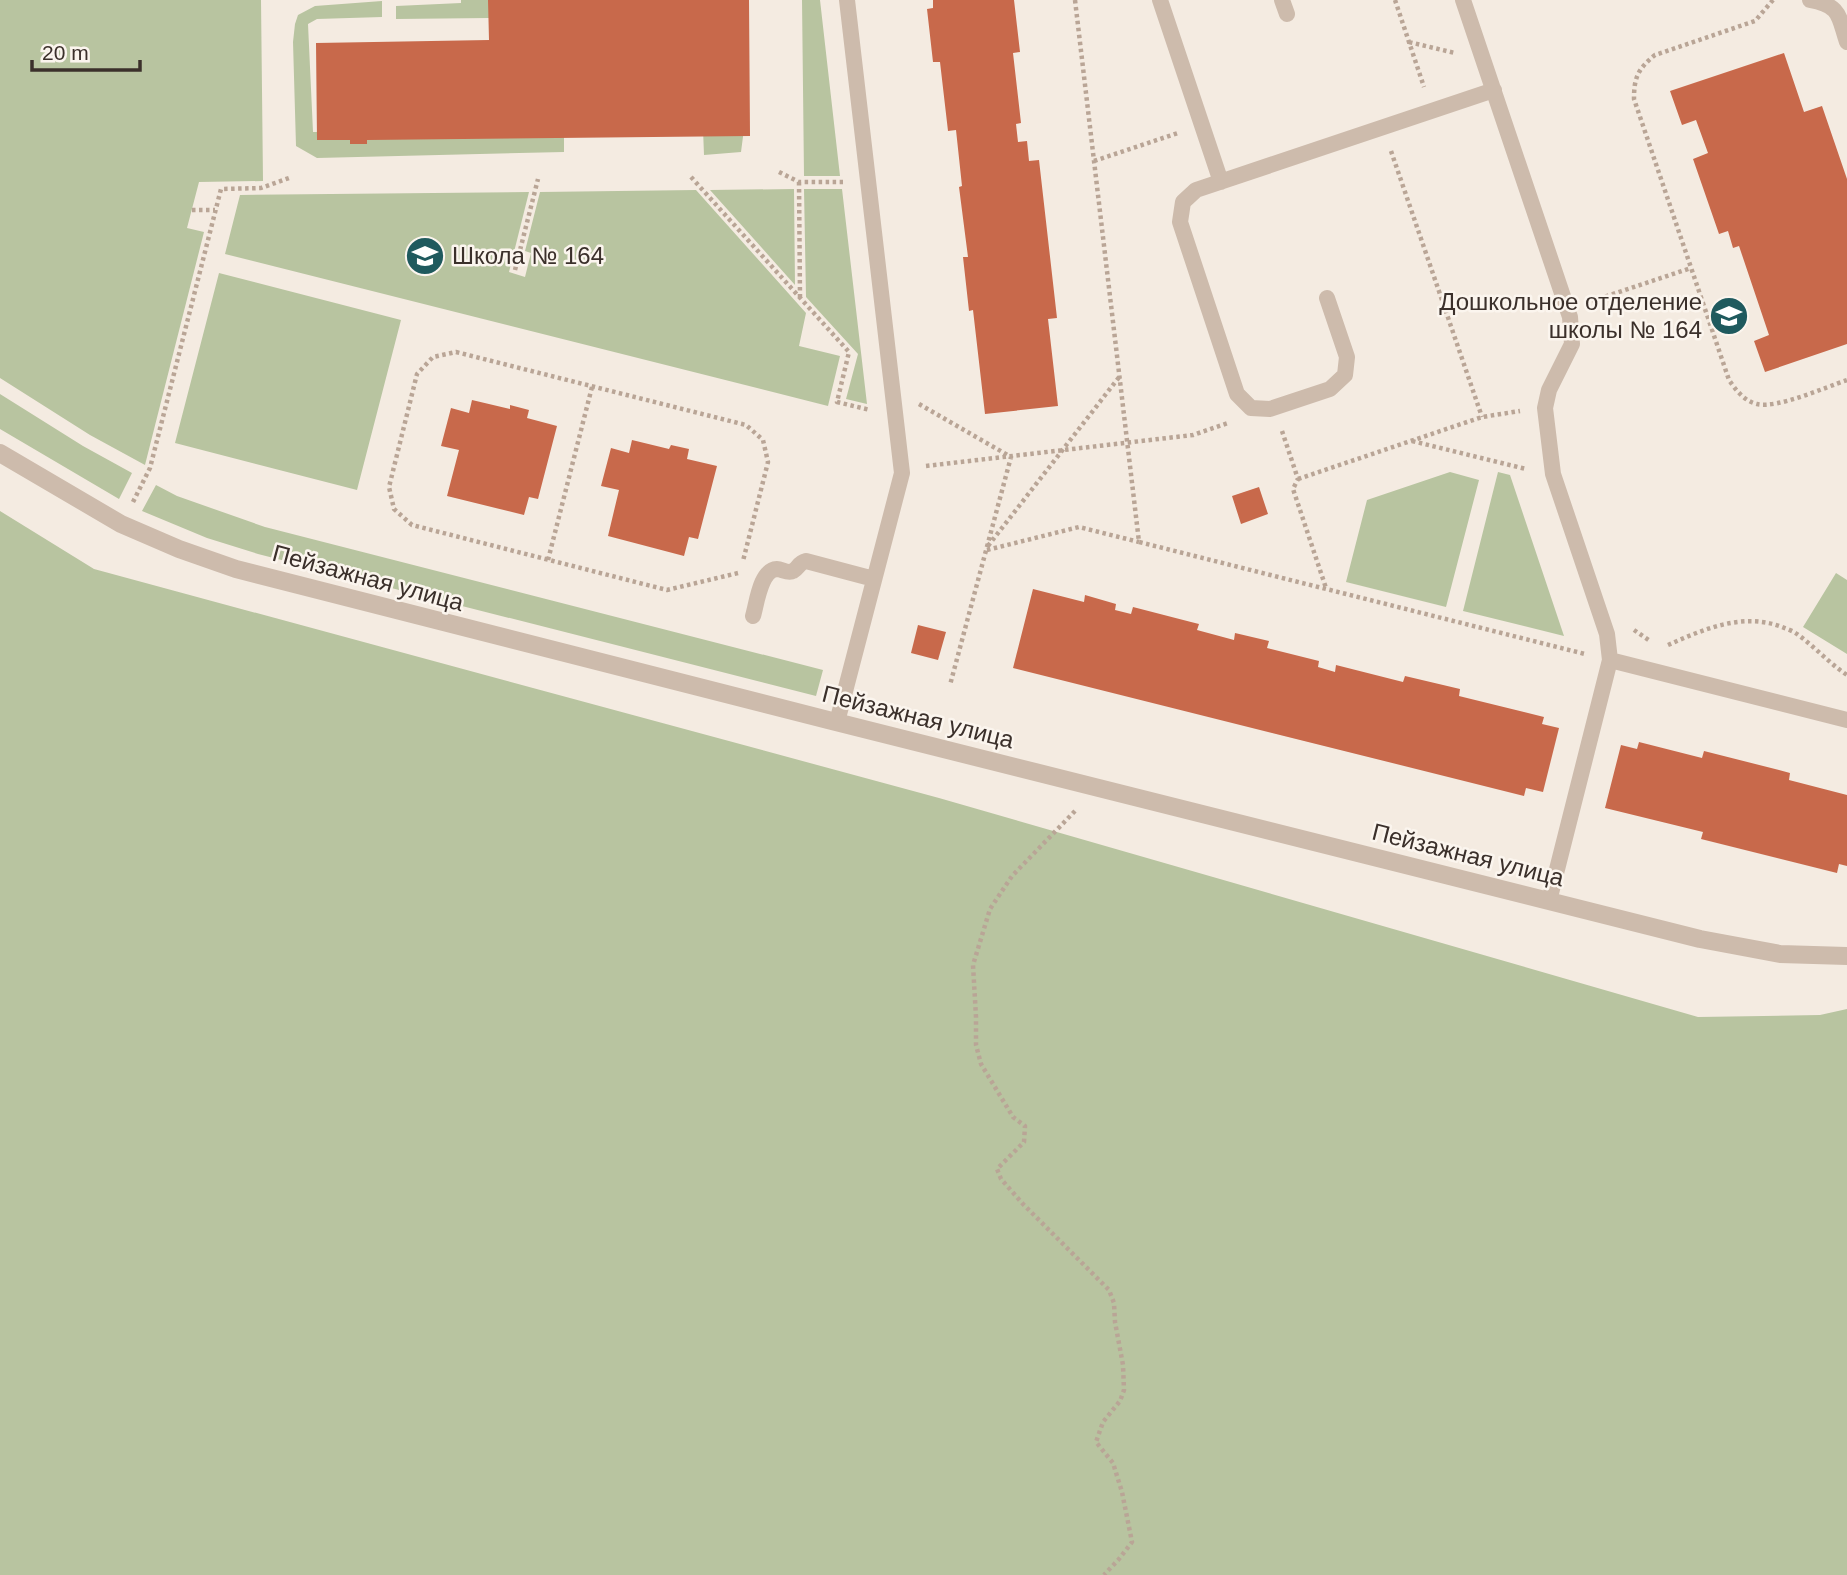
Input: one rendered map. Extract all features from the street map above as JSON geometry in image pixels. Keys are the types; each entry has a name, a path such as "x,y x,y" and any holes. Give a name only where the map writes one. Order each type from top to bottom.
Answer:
{"street":[{"name":"Пейзажная улица","path":"0,453 121,524 179,549 236,569 1714,942 1780,954 1847,956"}],"lane":[{"path":"838,723 902,473 847,0"},
{"path":"1160,0 1221,182"},
{"path":"1463,0 1570,317 1572,344 1549,390 1545,408 1551,461 1607,635 1610,660 1549,901"},
{"path":"1810,0 1827,4 1837,12 1847,42"},
{"path":"1327,298 1347,357 1345,375 1331,389 1272,409 1251,408 1237,394 1180,222 1183,202 1196,190 1494,90"},
{"path":"754,617 764,578 769,571 793,571 799,563 806,561 874,579"},
{"path":"1610,660 1847,720"}],"path":[{"path":"1395,0 1432,111"},
{"path":"1773,0 1755,21 1655,55 1642,66 1634,82 1634,99 1729,380 1740,396 1758,404 1777,404 1847,380"},
{"path":"1409,42 1459,54"},
{"path":"1094,161 1202,125"},
{"path":"1383,127 1482,417"},
{"path":"779,172 799,183 847,182"},
{"path":"691,177 849,352 837,402 874,411"},
{"path":"131,506 150,468 221,189 261,188 289,178"},
{"path":"515,270 538,179"},
{"path":"799,183 800,299"},
{"path":"192,210 216,210"},
{"path":"1592,302 1691,268"},
{"path":"456,352 746,425 763,440 768,462 740,572 667,590 548,560 412,525 394,509 389,487 418,374 433,357 456,352"},
{"path":"986,550 1120,376"},
{"path":"548,560 593,387"},
{"path":"918,403 1011,457"},
{"path":"925,466 1193,435 1272,409 1298,479"},
{"path":"1326,589 1293,489 1298,479 1482,417 1525,410"},
{"path":"1411,441 1532,471"},
{"path":"950,685 1011,457"},
{"path":"986,550 1079,527 1139,542"},
{"path":"1668,645 1716,626 1744,620 1771,623 1795,632 1831,665 1847,675"},
{"path":"1078,807 1012,876 990,909 973,965 976,1045 981,1064 1013,1117 1025,1126 1024,1142 997,1169 1001,1179 1109,1290 1114,1303 1124,1365 1125,1390 1120,1401 1103,1422 1096,1442 1113,1463 1132,1542 1104,1575"}],"green space":[{"path":"0,0 261,0 263,181 199,182 187,228 204,232 145,465 90,435 0,378"},
{"path":"461,0 489,0 489,18 396,19 396,6 461,3"},
{"path":"802,0 820,0 840,176 804,176"},
{"path":"382,1 382,17 317,19 308,24 313,132 564,129 564,152 317,158 296,146 293,42 298,15 315,6"},
{"path":"703,129 744,129 741,152 704,155"},
{"path":"794,189 795,285 710,190"},
{"path":"804,189 842,189 867,404 846,399 858,354 806,297"},
{"path":"696,190 806,313 799,346 840,356 828,406 225,254 240,195 529,192 509,272 525,277 531,253 525,251 540,192"},
{"path":"219,273 401,320 357,490 175,443"},
{"path":"0,394 132,473 119,499 0,429"},
{"path":"1450,472 1479,480 1446,607 1346,582 1367,500"},
{"path":"1498,472 1510,475 1564,636 1463,611"},
{"path":"156,485 177,496 265,527 823,670 816,696 258,554 207,538 142,511"},
{"path":"0,511 94,569 939,798 1698,1017 1820,1015 1847,1009 1847,1575 0,1575"},
{"path":"1836,573 1847,580 1847,654 1803,627"}],"building":[{"path":"488,0 749,0 750,136 367,140 367,144 350,144 350,140 317,140 316,43 489,40"},
{"path":"933,0 1014,0 1020,52 1013,53 1021,123 1016,124 1018,142 1027,141 1029,161 1039,160 1057,318 1048,319 1058,406 985,414 973,310 969,311 963,257 968,257 959,187 962,186 956,130 948,131 940,62 933,62 927,9 933,8"},
{"path":"1784,53 1804,112 1822,106 1847,179 1847,344 1765,372 1754,341 1769,335 1739,246 1733,248 1728,231 1719,234 1693,159 1708,153 1696,120 1682,125 1670,91"},
{"path":"472,400 510,409 510,405 529,410 527,418 557,426 538,499 529,497 524,515 447,496 459,450 441,446 451,408 469,413"},
{"path":"632,440 669,449 671,445 689,449 687,459 717,466 698,539 689,537 684,556 608,536 619,490 601,486 611,448 629,453"},
{"path":"1259,487 1268,514 1241,524 1232,496"},
{"path":"1033,589 1084,602 1085,595 1116,604 1115,610 1131,614 1133,607 1199,624 1197,630 1234,640 1235,633 1269,641 1267,648 1319,661 1318,667 1335,672 1336,665 1403,682 1405,676 1460,689 1459,696 1544,717 1542,724 1559,728 1543,792 1526,788 1524,796 1013,668"},
{"path":"918,625 946,632 938,660 911,653"},
{"path":"1639,742 1702,758 1704,751 1779,770 1790,773 1789,780 1847,795 1847,866 1839,864 1837,873 1701,839 1703,832 1605,808 1621,745 1637,749"}],"place":[{"name":"Школа № 164","path":"425,256"},
{"name":"Дошкольное отделение школы № 164","path":"1729,316"}]}
